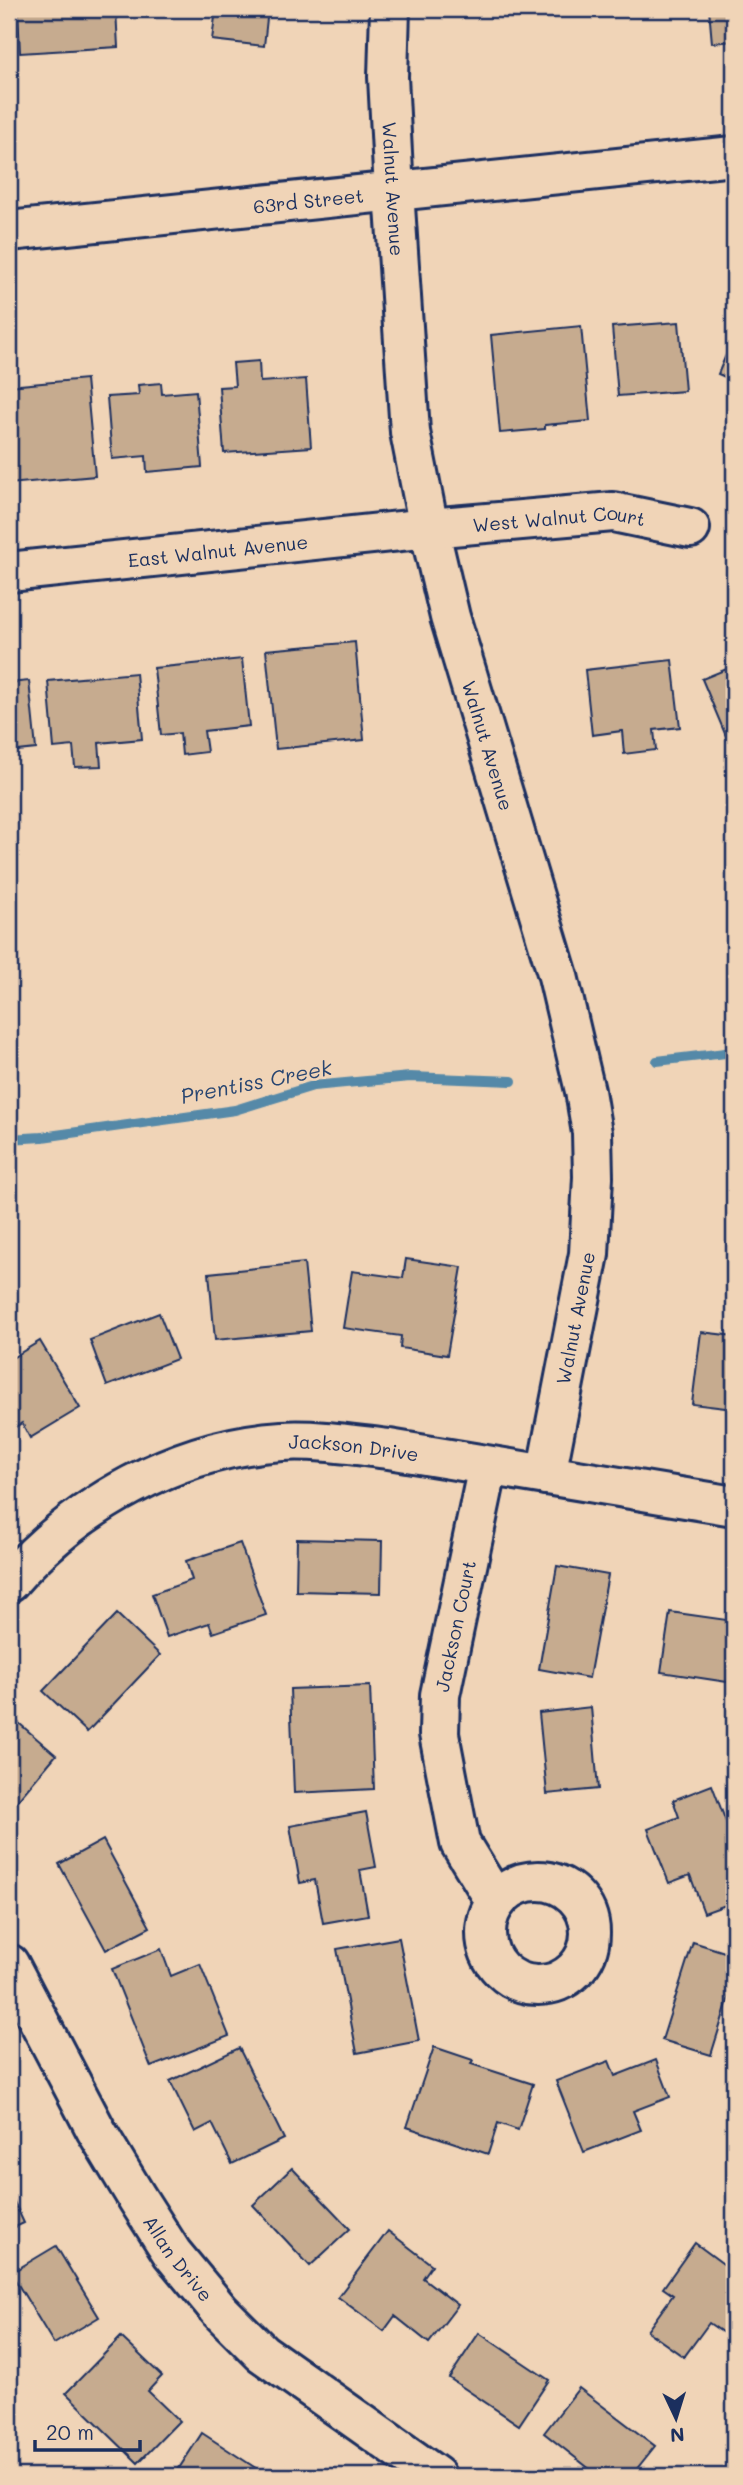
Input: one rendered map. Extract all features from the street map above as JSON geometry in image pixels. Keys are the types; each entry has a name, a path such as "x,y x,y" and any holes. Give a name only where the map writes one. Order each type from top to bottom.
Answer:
{"street":[{"name":"Walnut Avenue","path":"390,9 388,76 410,432 450,617 558,976 592,1133 589,1254 547,1475"},
{"name":"63rd Street","path":"9,231 734,156"},
{"name":"West Walnut Court","path":"429,528 613,512 690,528"},
{"name":"East Walnut Avenue","path":"9,572 429,528"},
{"name":"Jackson Drive","path":"9,1582 62,1531 113,1496 173,1465 224,1449 283,1441 338,1443 389,1449 734,1506"},
{"name":"Jackson Court","path":"488,1466 440,1695 439,1734 460,1843 496,1902"},
{"name":"Allan Drive","path":"9,1964 96,2130 137,2198 173,2253 220,2311 262,2353 436,2476"}],"building":[{"path":"18,9 116,9 118,47 20,53"},
{"path":"216,9 268,9 264,46 212,40"},
{"path":"709,9 734,9 734,41 712,43"},
{"path":"679,322 685,391 618,396 612,327"},
{"path":"581,326 590,421 500,433 491,335"},
{"path":"734,336 734,381 718,374"},
{"path":"259,361 260,382 306,379 311,447 224,453 219,387 235,386 233,363"},
{"path":"86,379 95,476 9,484 9,386"},
{"path":"161,383 162,394 196,391 202,467 147,472 146,456 112,459 107,397 139,395 138,385"},
{"path":"355,642 364,740 276,749 266,650"},
{"path":"242,659 249,726 204,731 207,752 182,755 180,733 161,735 154,668"},
{"path":"672,660 680,727 654,730 656,750 624,754 622,731 592,735 585,670"},
{"path":"734,666 734,738 728,741 702,679"},
{"path":"136,673 142,739 99,743 101,766 75,767 73,746 54,748 48,681"},
{"path":"29,681 36,749 9,752 9,683"},
{"path":"406,1259 462,1267 447,1355 400,1348 401,1336 343,1328 352,1271 403,1278"},
{"path":"304,1263 311,1331 215,1340 209,1273"},
{"path":"159,1313 177,1359 107,1386 90,1340"},
{"path":"701,1332 734,1336 734,1409 692,1404"},
{"path":"40,1341 80,1408 30,1438 22,1423 9,1431 9,1360"},
{"path":"297,1539 382,1541 381,1593 296,1591"},
{"path":"240,1543 266,1615 213,1633 209,1623 167,1637 152,1594 192,1580 186,1561"},
{"path":"557,1566 608,1575 589,1678 539,1669"},
{"path":"670,1612 734,1621 734,1683 661,1672"},
{"path":"117,1614 160,1655 87,1732 43,1691"},
{"path":"370,1686 374,1789 294,1793 290,1689"},
{"path":"591,1707 598,1789 547,1794 539,1713"},
{"path":"13,1718 56,1755 9,1811 9,1723"},
{"path":"712,1785 734,1843 734,1849 728,1852 734,1869 734,1902 704,1913 690,1875 669,1883 648,1829 679,1817 673,1800"},
{"path":"366,1812 376,1867 360,1870 368,1915 323,1923 315,1880 300,1883 290,1826"},
{"path":"103,1840 150,1927 106,1950 59,1864"},
{"path":"399,1938 419,2041 357,2053 337,1949"},
{"path":"693,1942 734,1955 734,1981 711,2055 662,2040"},
{"path":"161,1949 171,1976 200,1964 229,2036 151,2067 112,1969"},
{"path":"434,2047 473,2060 471,2064 533,2084 518,2130 498,2123 488,2154 407,2127"},
{"path":"239,2048 284,2139 232,2164 212,2123 195,2132 170,2081"},
{"path":"656,2060 670,2097 633,2111 641,2130 584,2152 556,2081 609,2061 615,2076"},
{"path":"292,2168 350,2229 310,2266 253,2205"},
{"path":"9,2191 24,2223 9,2230"},
{"path":"388,2231 432,2265 423,2278 458,2305 429,2343 395,2316 384,2331 338,2297"},
{"path":"695,2243 734,2272 734,2321 725,2334 709,2323 684,2357 647,2331 673,2295 663,2288"},
{"path":"56,2246 99,2317 54,2344 11,2273"},
{"path":"479,2333 549,2380 519,2425 449,2378"},
{"path":"121,2337 162,2376 148,2391 179,2421 138,2463 66,2393"},
{"path":"579,2388 655,2446 631,2476 587,2476 591,2470 544,2433"},
{"path":"202,2433 268,2476 174,2476"}],"waterway":[{"name":"Prentiss Creek","path":"657,1061 734,1052"},
{"name":"Prentiss Creek","path":"9,1139 42,1137 235,1110 313,1086 410,1077 512,1081"}]}
